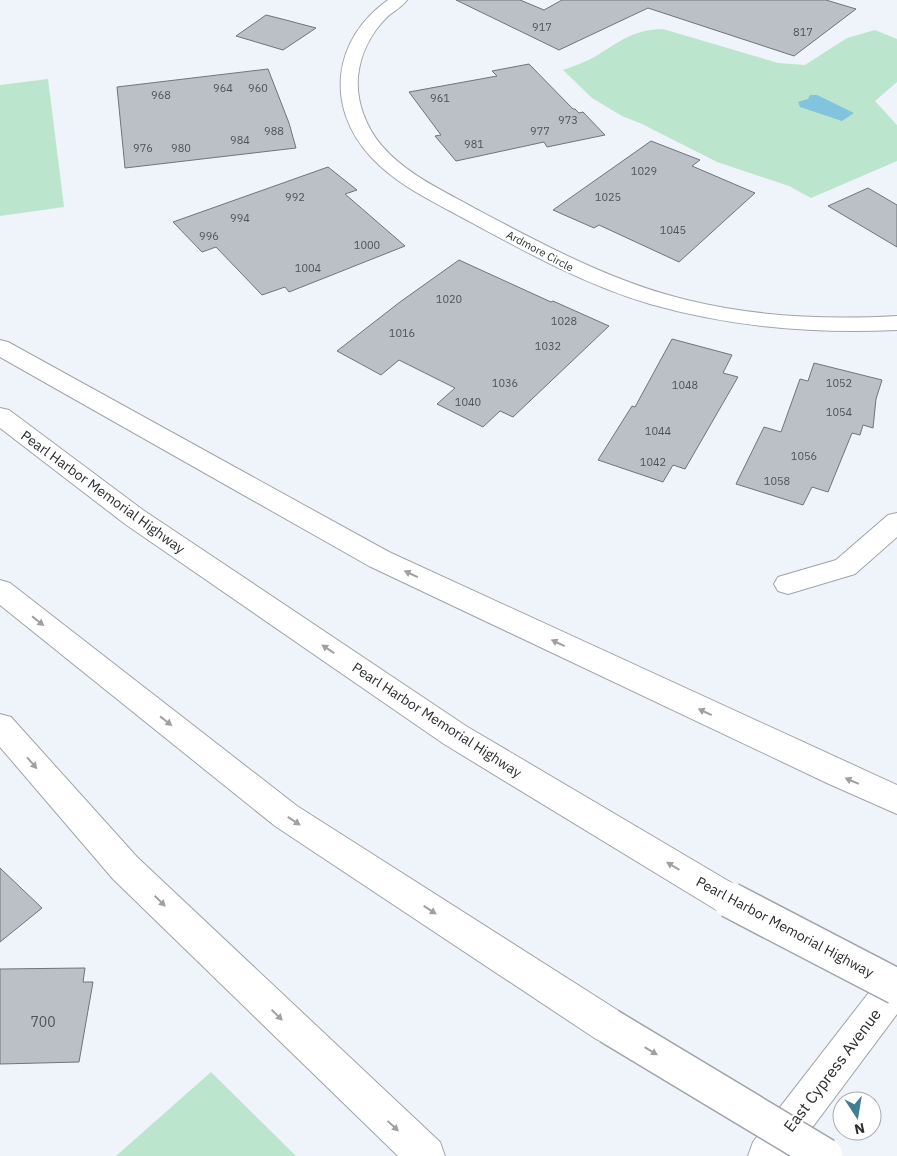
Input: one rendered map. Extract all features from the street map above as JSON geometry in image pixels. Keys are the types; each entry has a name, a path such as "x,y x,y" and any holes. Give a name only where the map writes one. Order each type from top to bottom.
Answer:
{"main road":[{"name":"Ardmore Circle","path":"399,0 382,11 353,52 348,76 350,101 363,133 378,152 414,182 574,269 620,288 658,300 715,312 811,324 858,326 897,323"},
{"path":"0,347 379,559 897,800"},
{"name":"Pearl Harbor Memorial Highway","path":"0,416 134,517 455,735 730,900 897,986"},
{"path":"788,584 844,568 897,522"},
{"path":"0,590 286,816 609,1026 825,1156"},
{"path":"0,726 125,868 361,1096 426,1156"},
{"name":"East Cypress Avenue","path":"767,1156 897,986"}],"green space":[{"path":"663,29 778,63 805,65 847,38 875,30 897,39 897,82 875,101 897,125 897,161 811,198 789,186 717,162 642,124 622,116 592,98 563,70 592,58 635,34"},
{"path":"48,79 64,207 0,216 0,85"},
{"path":"211,1072 296,1156 116,1156"}],"water":[{"path":"810,95 817,95 854,113 842,121 800,107 798,102 808,99"}],"building":[{"path":"456,0 520,0 544,10 562,0 826,0 856,9 794,56 648,8 559,50"},
{"path":"266,15 316,28 283,50 236,36"},
{"path":"529,64 573,109 579,113 583,112 605,135 547,147 544,142 456,161 435,136 441,135 409,92 497,76 492,71"},
{"path":"268,69 289,123 296,148 125,168 117,87"},
{"path":"651,141 700,160 692,166 755,193 679,262 599,225 594,228 553,210"},
{"path":"328,167 357,190 345,194 405,246 289,292 285,287 262,295 216,247 202,252 173,222"},
{"path":"868,188 897,205 897,247 828,206"},
{"path":"459,260 609,326 513,417 500,411 483,427 437,404 455,388 399,360 381,375 337,351 400,302"},
{"path":"672,339 732,355 723,373 738,377 685,469 673,465 663,482 598,460 632,406 635,407"},
{"path":"814,363 882,380 876,399 873,428 863,425 860,435 852,433 828,492 812,487 803,505 736,484 764,427 781,432 800,379 808,381"},
{"path":"0,868 42,908 0,942"},
{"path":"85,968 83,982 93,982 79,1062 0,1064 0,969"}]}
